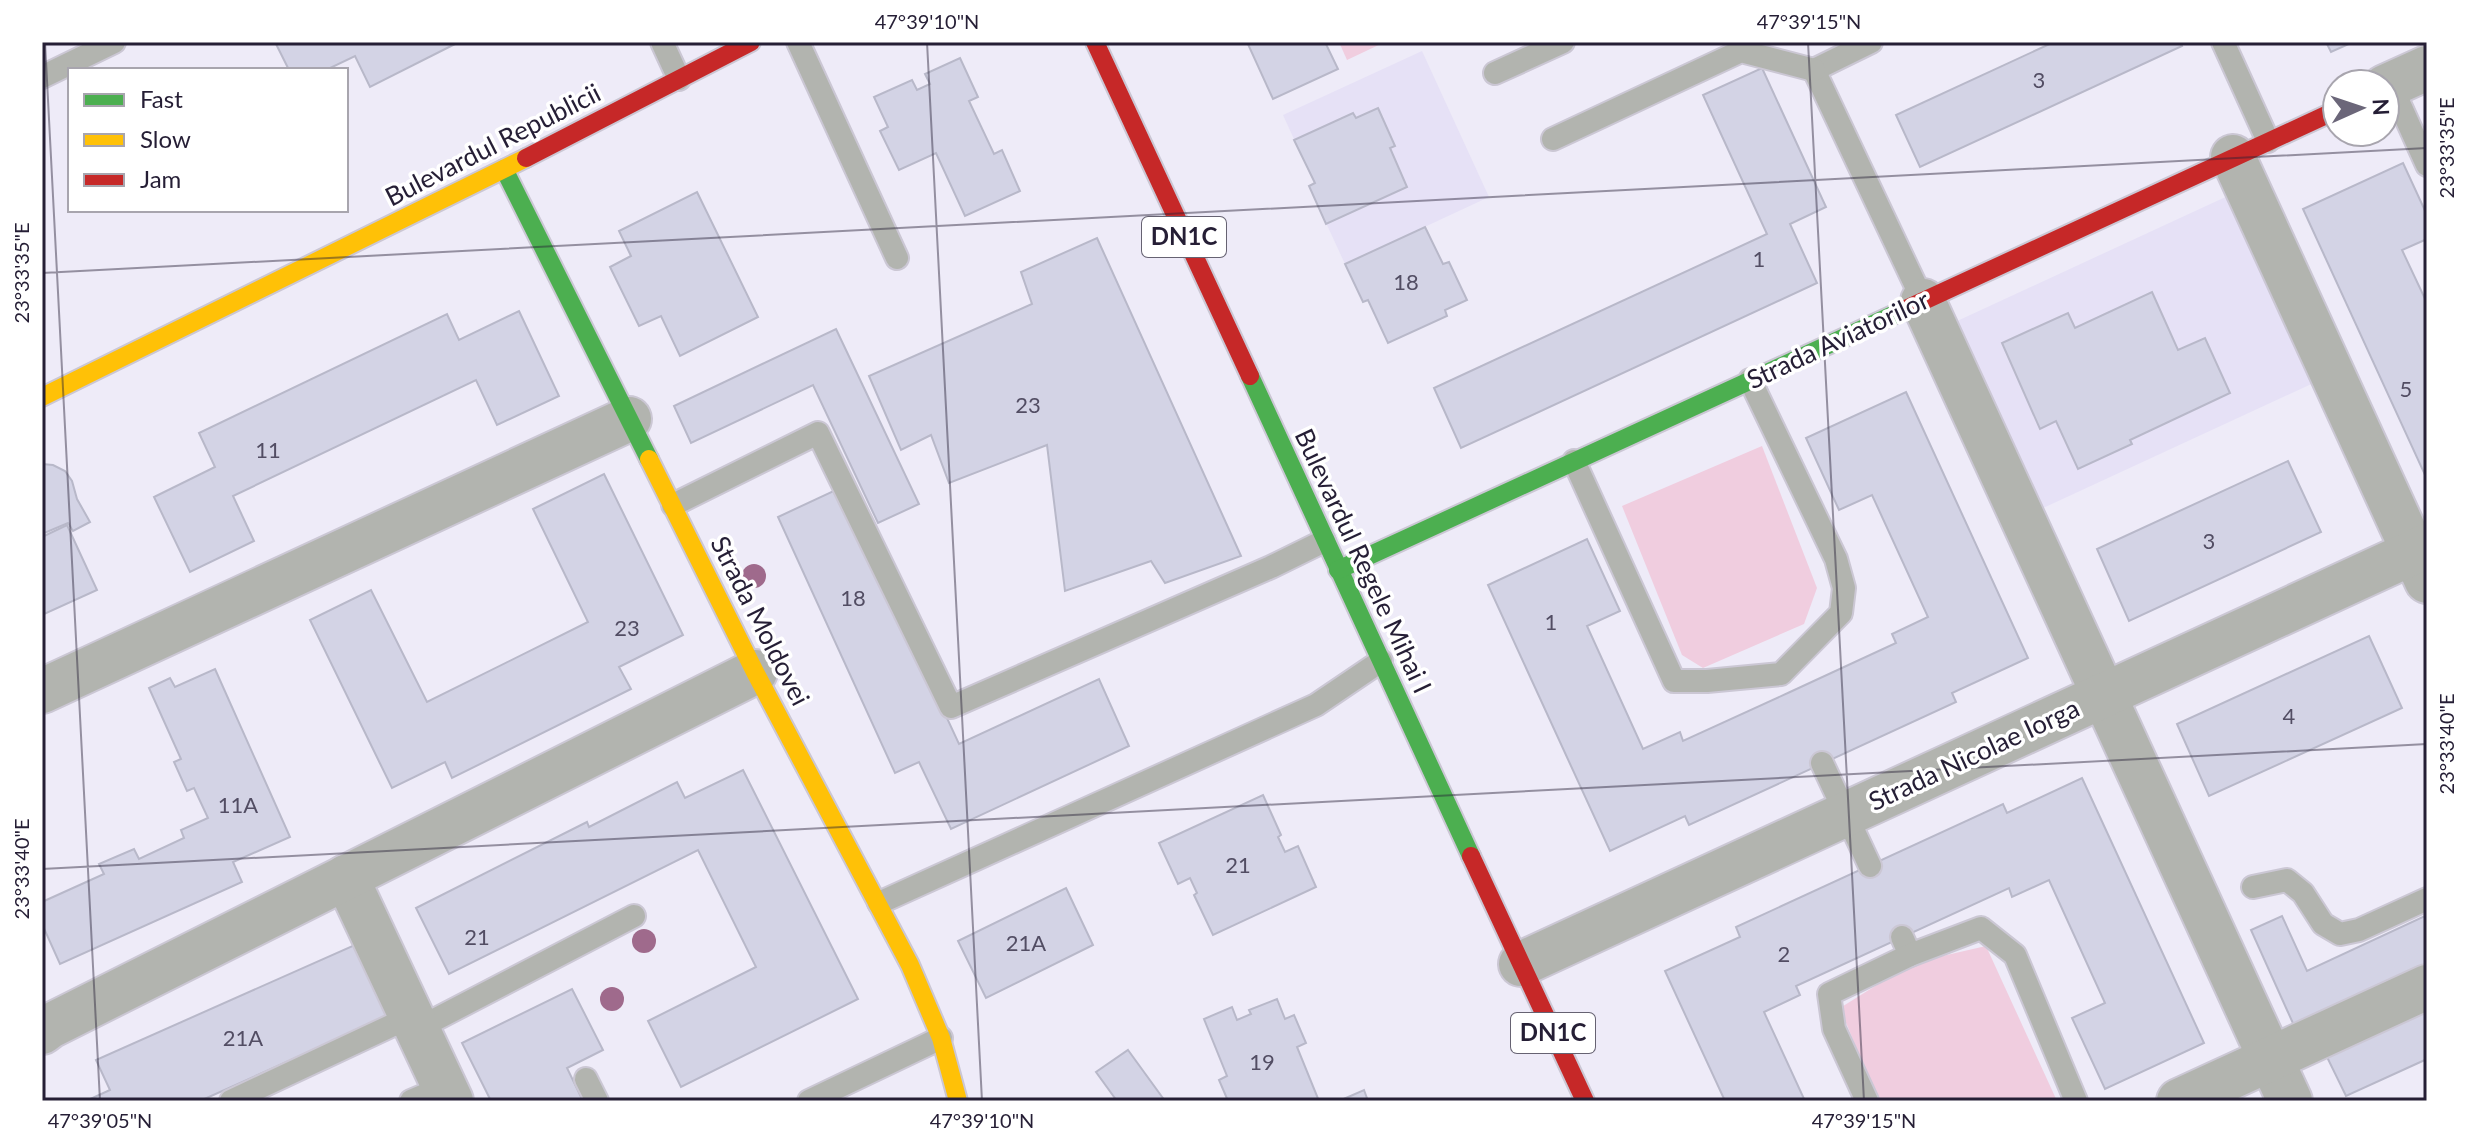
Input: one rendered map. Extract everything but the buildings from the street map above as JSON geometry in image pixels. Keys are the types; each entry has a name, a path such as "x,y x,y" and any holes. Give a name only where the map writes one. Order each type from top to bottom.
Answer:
{"street":[{"name":"Bulevardul Republicii","path":"42,397 504,169 751,42"},
{"name":"Bulevardul Regele Mihai I","path":"1095,42 1585,1101"},
{"name":"Strada Aviatorilor","path":"1338,570 2321,117"},
{"path":"2251,149 2423,560"},
{"name":"Strada Moldovei","path":"504,169 755,672 879,903 941,1038 958,1101"},
{"path":"1923,301 2290,1101"},
{"path":"42,691 629,419"},
{"name":"Strada Nicolae Iorga","path":"1521,964 2104,695 2423,560"},
{"path":"42,1032 64,1018 755,672"},
{"path":"346,877 414,1023 436,1096"},
{"path":"2179,1101 2427,987"}],"lane":[{"path":"42,77 114,42"},
{"path":"662,42 679,79"},
{"path":"798,42 897,258"},
{"path":"1495,73 1563,42"},
{"path":"1553,139 1739,46 1814,70 1871,42"},
{"path":"2223,42 2251,149"},
{"path":"1814,70 1923,301"},
{"path":"2401,80 2427,165"},
{"path":"1574,461 1674,681 1786,683 1841,613 1844,588 1836,559 1750,380"},
{"path":"673,505 818,433 951,707 1324,541"},
{"path":"879,903 1316,705 1381,661"},
{"path":"1822,763 1870,866"},
{"path":"2253,887 2287,880 2303,893 2323,924 2340,934 2359,930 2427,899"},
{"path":"231,1101 414,1023 634,916"},
{"path":"1867,1101 1834,1029 1829,994 1906,946 1981,928 2015,955 2076,1101"},
{"path":"809,1101 941,1038"},
{"path":"586,1079 597,1101"}],"shaded area":[{"path":"1339,42 1385,42 1347,60"},
{"path":"1422,51 1489,197 1345,264 1309,186 1314,183 1283,115"},
{"path":"2232,194 2318,381 2041,509 1955,322"},
{"path":"1762,446 1817,588 1804,624 1703,668 1682,655 1622,506"},
{"path":"1986,946 2057,1101 1878,1101 1840,1008 1912,963"}],"traffic: fast":[{"path":"504,169 649,459"},
{"path":"1338,570 1906,309"},
{"path":"1250,376 1471,856"}],"traffic: slow":[{"path":"42,397 526,158"},
{"path":"649,459 755,672 910,965 941,1038 958,1101"}],"traffic: jam":[{"path":"526,158 751,42"},
{"path":"1095,42 1250,376"},
{"path":"1906,309 2321,117"},
{"path":"1471,856 1585,1101"}]}
